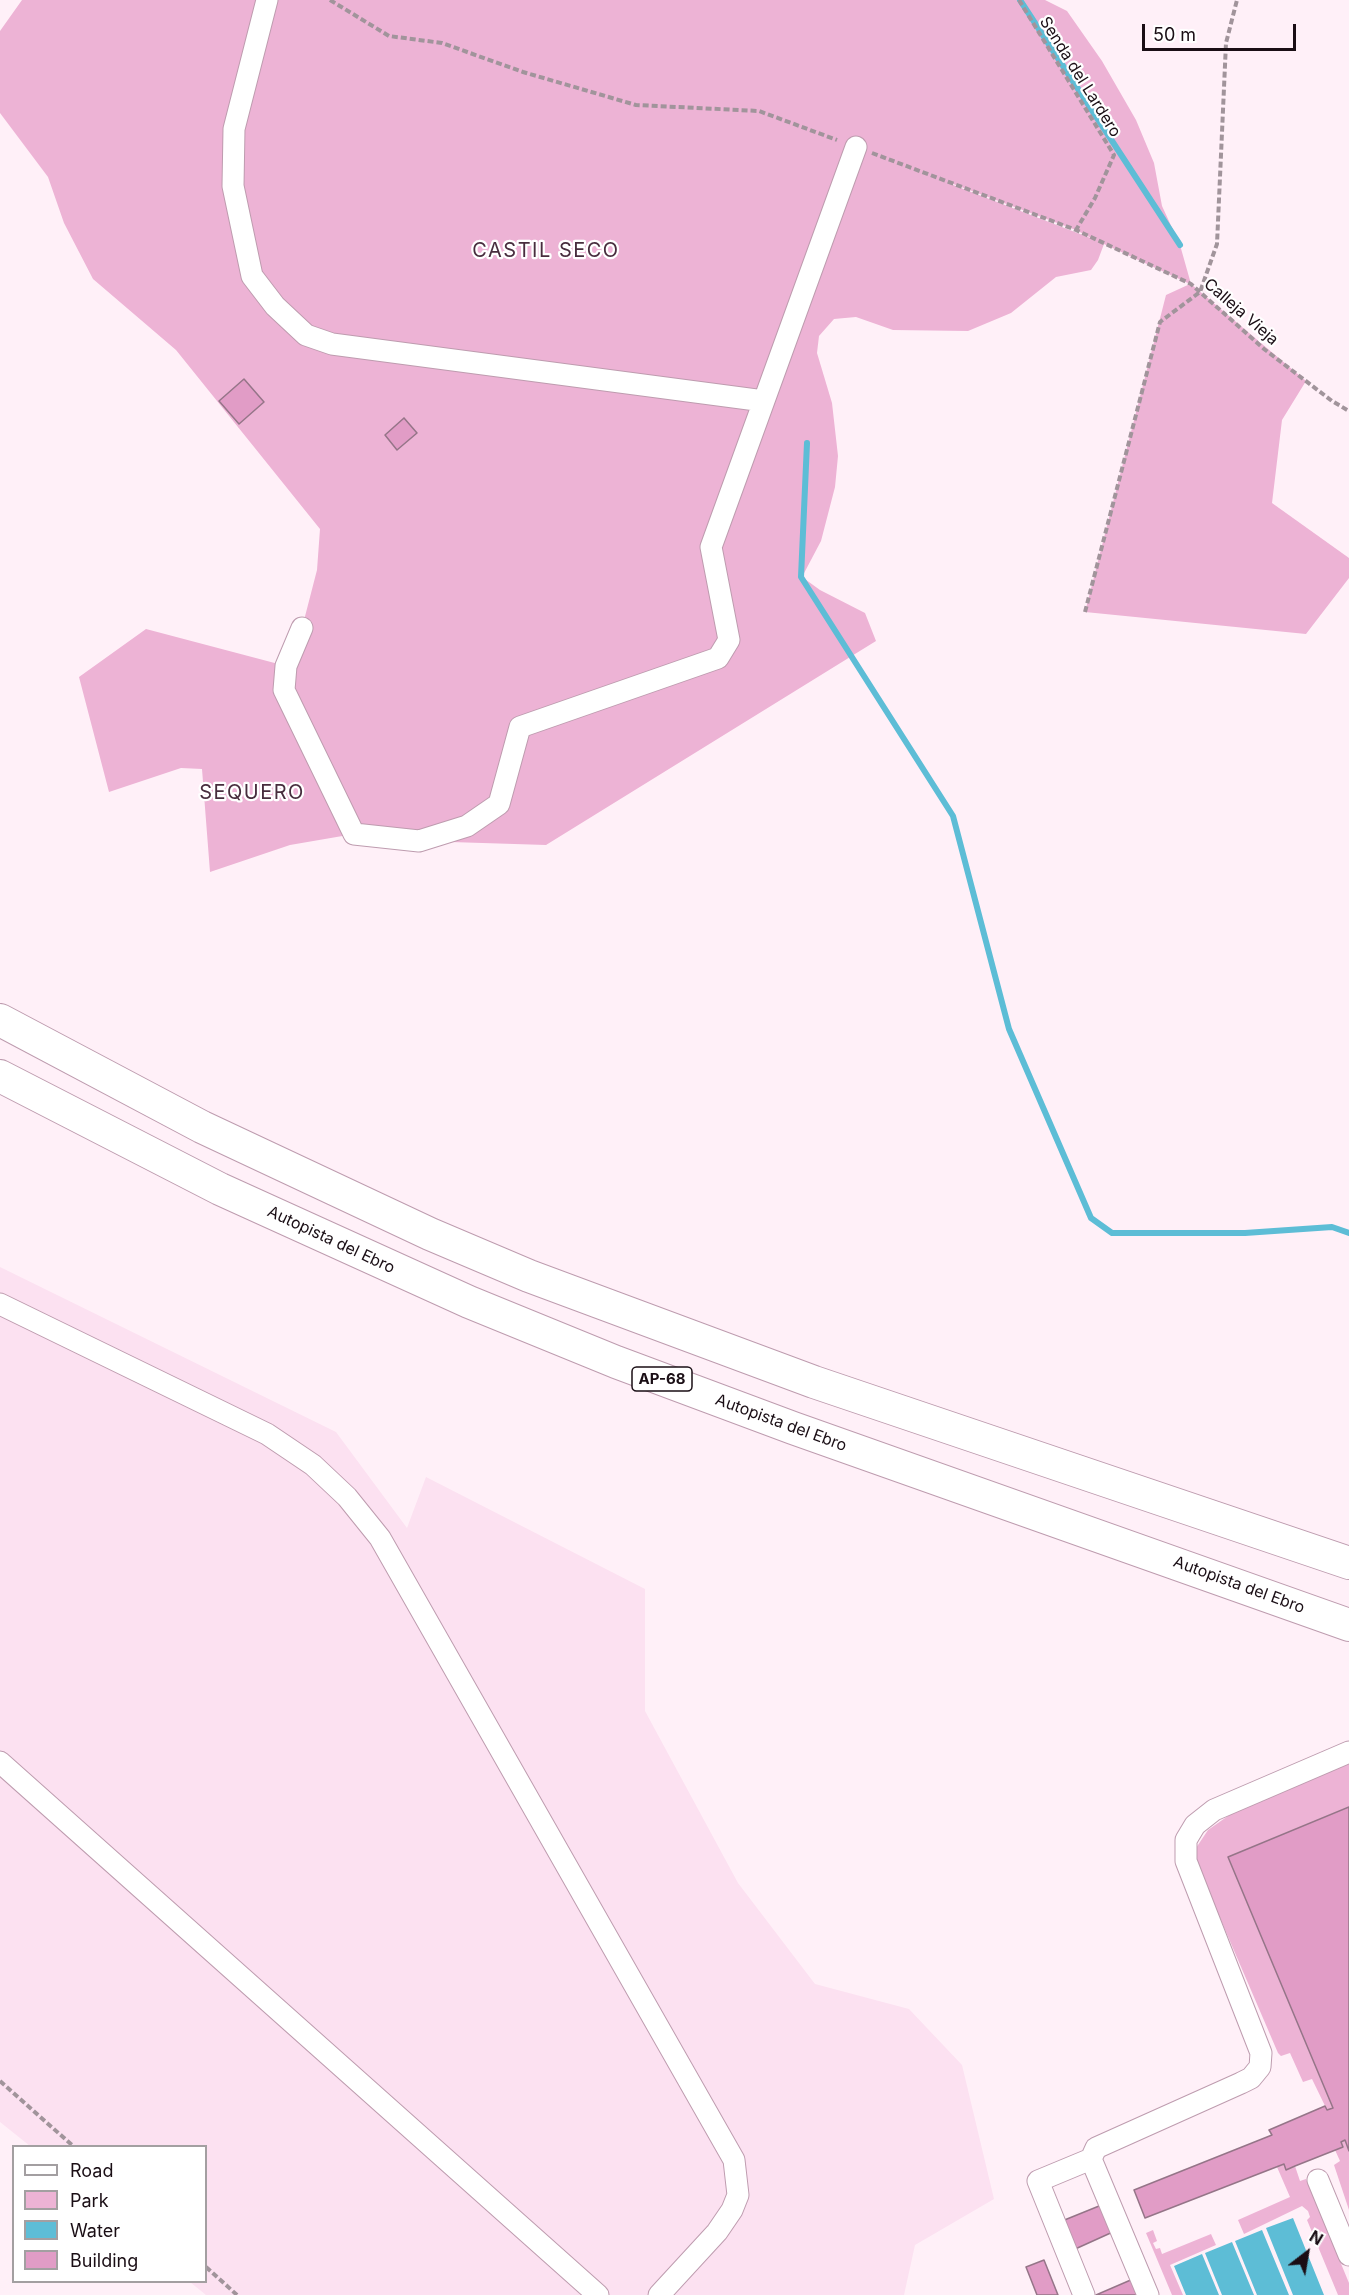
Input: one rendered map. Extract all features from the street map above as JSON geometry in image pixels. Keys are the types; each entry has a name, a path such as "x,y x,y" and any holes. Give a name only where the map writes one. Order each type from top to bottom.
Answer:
{"highway":[{"path":"0,1020 202,1127 430,1234 529,1276 814,1382 1349,1563"},
{"name":"Autopista del Ebro","path":"0,1076 220,1189 490,1311 782,1424 1349,1625"}],"street":[{"path":"267,0 234,129 233,186 252,276 275,306 306,335 332,344 764,401"},
{"path":"302,628 286,666 284,690 354,834 419,842 467,826 499,804 520,727 718,658 729,640 711,547 856,147"},
{"path":"0,1304 267,1434 313,1465 347,1497 380,1539 734,2160 738,2195 732,2210 717,2232 659,2295"},
{"path":"1084,2295 1038,2181 1090,2159 1096,2148 1109,2140 1251,2078 1260,2067 1261,2053 1185,1861 1186,1840 1196,1825 1214,1810 1349,1752"},
{"path":"0,1762 598,2295"},
{"path":"1090,2159 1148,2295"},
{"path":"1318,2180 1349,2255"}],"path":[{"name":"Calleja Vieja","path":"330,0 389,36 442,43 523,72 636,105 759,111 1076,230 1191,284 1264,349 1332,401 1349,411"},
{"name":"Senda del Lardero","path":"1019,0 1114,155 1095,198 1076,230"},
{"path":"1085,612 1160,322 1200,292 1217,244 1226,43 1237,0"},
{"path":"0,2081 72,2145"},
{"path":"207,2268 237,2295"}],"shaded area":[{"path":"0,1267 336,1432 407,1528 426,1477 645,1589 645,1711 738,1883 815,1984 909,2009 962,2065 994,2199 915,2245 904,2295 206,2295 191,2283 207,2283 207,2145 29,2145 0,2122"}],"green space":[{"path":"22,0 1045,0 1067,11 1102,61 1136,120 1154,163 1162,206 1180,245 1191,284 1306,381 1282,420 1272,503 1349,558 1349,578 1306,634 1085,612 1166,295 1190,284 1104,244 1091,270 1056,277 1011,313 968,331 893,330 856,317 834,319 819,336 817,353 832,403 838,456 835,487 821,541 802,577 820,590 865,613 876,641 546,845 419,841 354,834 290,845 210,872 202,769 181,768 109,792 79,677 146,629 286,666 302,628 317,570 320,529 176,350 93,279 64,223 48,177 0,113 0,31","holes":["948,182 1076,230 1093,239"]},
{"path":"1349,1764 1349,1807 1228,1857 1333,2108 1327,2110 1312,2079 1303,2082 1290,2053 1281,2056 1278,2053 1196,1862 1196,1848 1208,1830 1238,1809"},
{"path":"1345,2140 1349,2151 1349,2210 1334,2165 1340,2161 1335,2150 1343,2147 1341,2142"},
{"path":"1284,2164 1286,2169 1295,2166 1300,2181 1306,2179 1349,2283 1349,2295 1338,2295 1307,2220 1310,2217 1308,2211 1302,2206 1244,2234 1238,2220 1290,2197 1277,2167"},
{"path":"1153,2230 1157,2241 1153,2243 1156,2249 1160,2248 1162,2254 1211,2234 1216,2245 1170,2265 1183,2295 1172,2295 1146,2233"}],"water":[{"path":"1293,2218 1324,2295 1293,2295 1266,2228"},
{"path":"1262,2230 1289,2295 1257,2295 1235,2241"},
{"path":"1232,2242 1254,2295 1222,2295 1205,2253"},
{"path":"1202,2254 1219,2295 1186,2295 1174,2266"}],"building":[{"path":"244,379 264,402 239,424 219,401"},
{"path":"404,418 417,433 397,450 385,435"},
{"path":"1349,1807 1349,2151 1345,2140 1341,2142 1343,2147 1286,2170 1284,2164 1145,2218 1134,2190 1272,2135 1269,2130 1325,2106 1327,2110 1333,2108 1228,1857"},
{"path":"1104,2204 1115,2231 1073,2250 1062,2221"},
{"path":"1044,2260 1058,2295 1037,2295 1026,2267"},
{"path":"1133,2279 1139,2295 1096,2295"}],"waterway":[{"path":"1020,0 1180,245"},
{"path":"807,443 801,577 953,816 1009,1029 1091,1218 1112,1233 1245,1233 1332,1227 1349,1233"}],"district":[{"name":"CASTIL SECO","path":"546,251"},
{"name":"SEQUERO","path":"252,793"}]}
